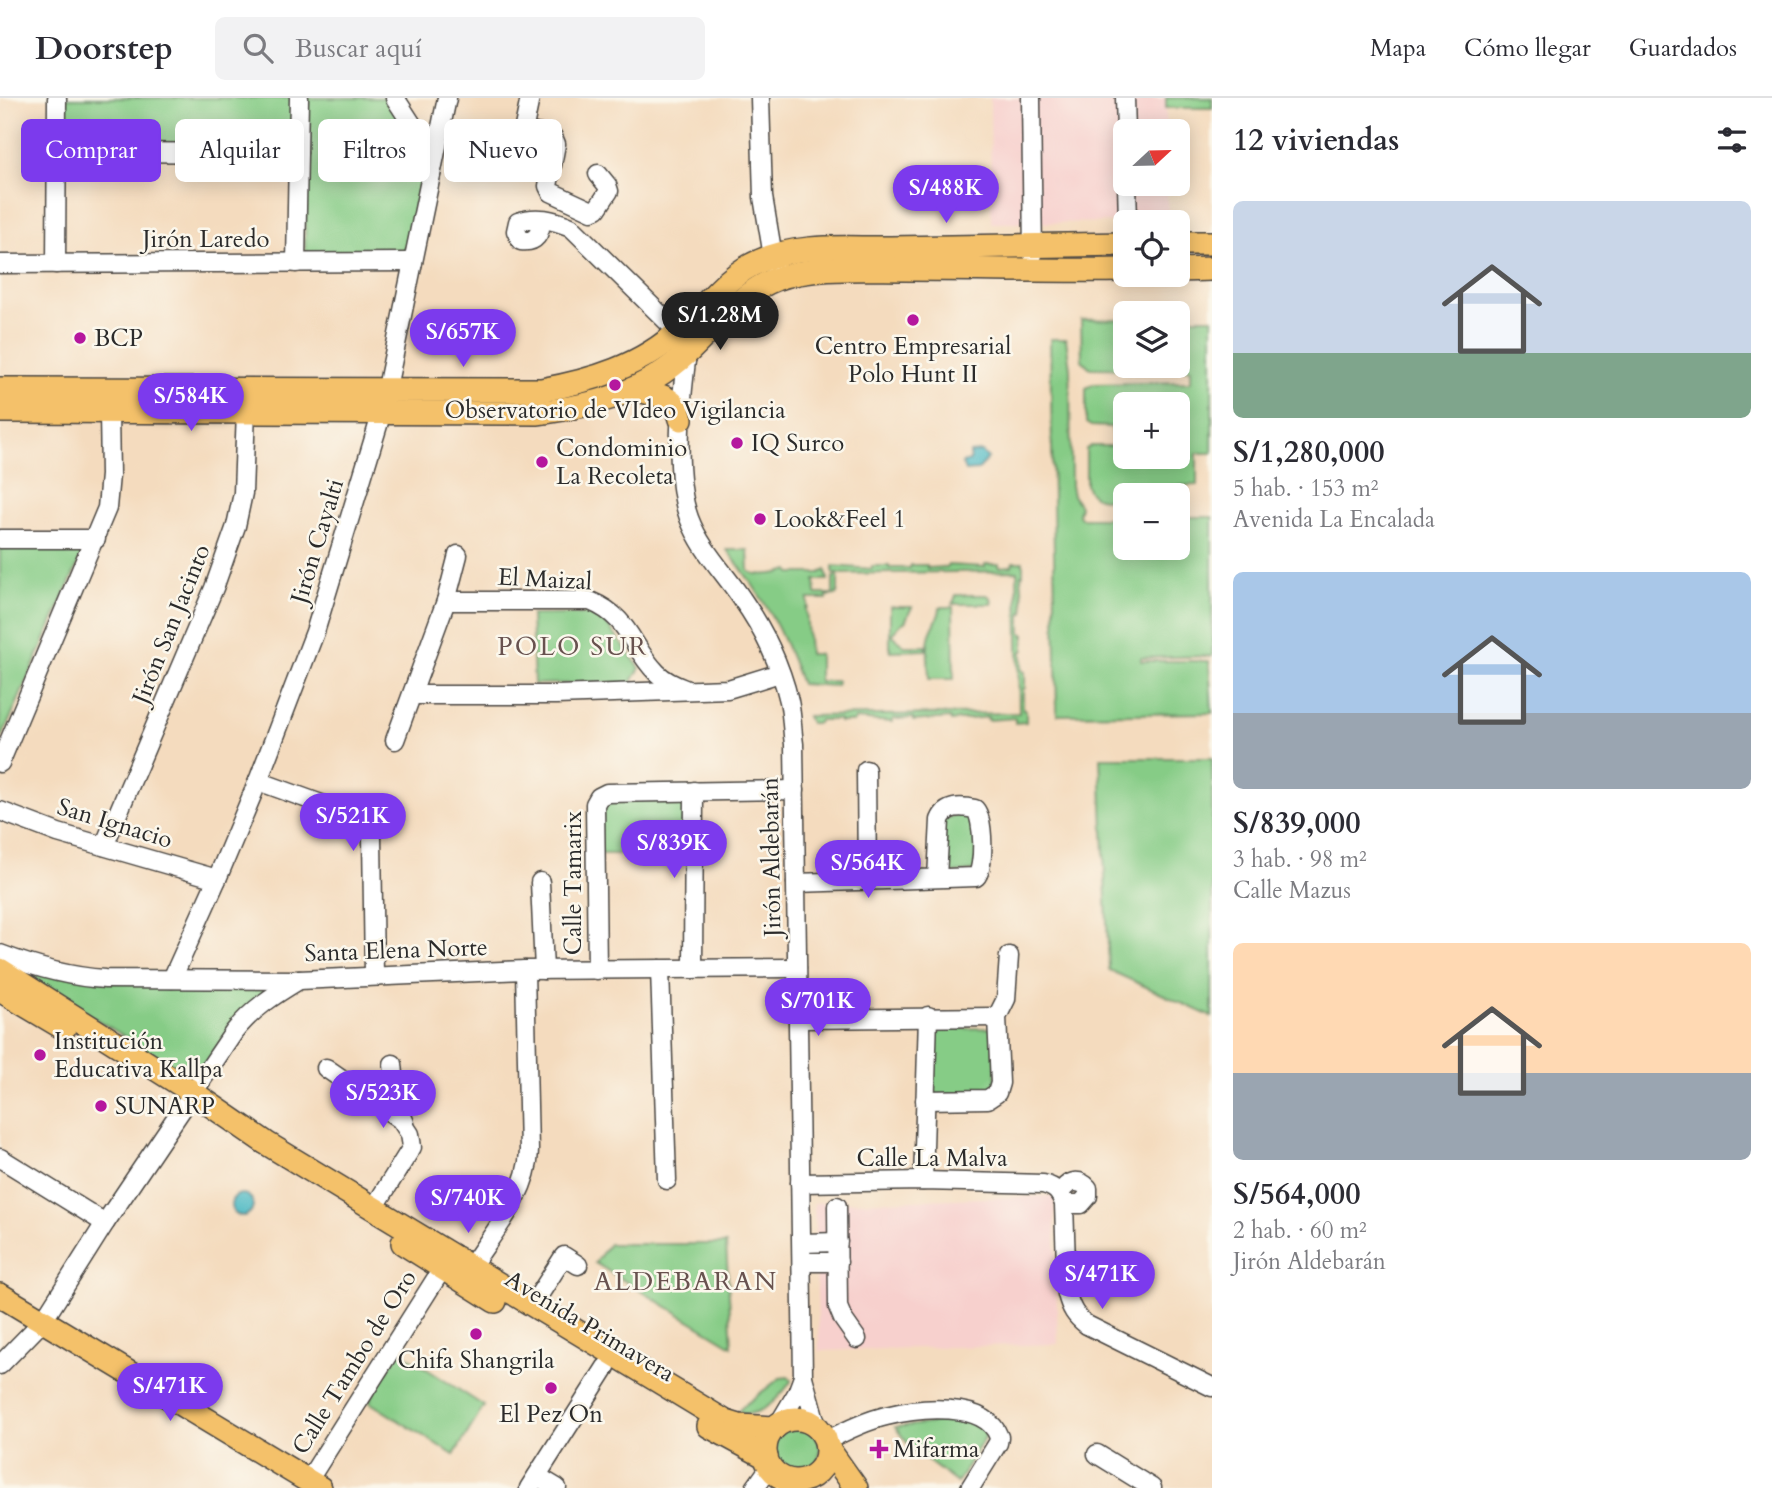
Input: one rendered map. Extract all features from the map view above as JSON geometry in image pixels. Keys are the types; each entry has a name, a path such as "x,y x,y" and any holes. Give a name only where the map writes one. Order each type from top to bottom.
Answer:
{"main road":[{"path":"1190,243 1212,243"},
{"path":"0,411 246,410 541,390 577,384 652,352 678,332 725,282 750,265 773,256 804,250 1113,244"},
{"path":"0,389 384,402 537,412 575,409 611,400 666,370 760,286 778,279 816,272 868,269 1113,270"},
{"path":"1190,270 1212,269"},
{"path":"687,353 692,329 708,314 725,282"},
{"path":"633,389 671,400 681,419"},
{"name":"Avenida Primavera","path":"0,970 602,1374 768,1462"},
{"name":"Avenida Primavera","path":"0,990 114,1058 266,1143 726,1422 739,1426 776,1426"},
{"path":"0,1295 314,1485"},
{"path":"824,1438 827,1457 820,1470 798,1484 777,1475 768,1462 766,1441 776,1426 787,1420 798,1419 808,1422 824,1438 856,1488"}],"street":[{"path":"57,98 57,119"},
{"path":"299,98 299,119"},
{"path":"396,98 415,129 431,174"},
{"name":"Jirón Cayalti","path":"172,979 258,781 315,632 384,402 447,98"},
{"path":"530,98 524,127 526,131 553,137 556,144 548,186 551,192 592,211 597,209 609,191 598,174"},
{"path":"760,98 763,197 778,279"},
{"path":"1031,98 1033,269"},
{"path":"1125,98 1126,119"},
{"path":"56,264 57,182"},
{"path":"296,263 297,182"},
{"path":"541,219 554,220 571,228 678,332"},
{"name":"Jirón Laredo","path":"0,264 413,262"},
{"path":"1095,271 1113,262"},
{"name":"Jirón Aldebarán","path":"687,353 681,419 682,486 690,520 702,545 750,610 779,673 790,712 795,790 803,1377 824,1438"},
{"name":"Jirón San Jacinto","path":"104,846 199,624 236,526 243,493 246,410"},
{"path":"0,763 107,508 110,492 109,412"},
{"path":"0,539 96,539"},
{"path":"395,740 446,601 458,555"},
{"name":"El Maizal","path":"446,601 590,601 605,607 621,620 655,671 667,682 688,691"},
{"path":"643,693 655,671"},
{"path":"412,695 643,693 728,689 779,673"},
{"path":"866,770 867,880"},
{"path":"258,781 360,818 368,826 372,838 374,975"},
{"path":"693,969 694,791 795,790"},
{"name":"Calle Tamarix","path":"597,970 595,804 599,797 607,793 694,791"},
{"name":"San Ignacio","path":"0,811 58,833 217,879"},
{"path":"796,883 937,878"},
{"path":"540,882 544,970"},
{"name":"Santa Elena Norte","path":"0,954 83,978 299,980 524,970 797,968"},
{"path":"925,1100 988,1099 997,1093 1000,1083 996,1017 1006,999 1009,956"},
{"path":"660,969 667,1180"},
{"path":"471,1267 515,1198 527,1172 524,970"},
{"path":"0,1366 43,1321 105,1223 247,1016 299,980"},
{"path":"923,1181 928,1016"},
{"path":"798,1019 996,1017"},
{"path":"374,1208 412,1147 410,1134 397,1104 393,1064"},
{"path":"326,1068 405,1124"},
{"path":"0,1158 105,1223"},
{"name":"Calle La Malva","path":"800,1183 923,1181 1052,1186 1062,1199 1068,1294 1071,1308 1077,1317 1087,1325 1212,1387"},
{"path":"837,1206 838,1307 857,1339"},
{"path":"802,1243 838,1242"},
{"path":"532,1306 565,1256 578,1265"},
{"path":"802,1262 838,1262"},
{"name":"Calle Tambo de Oro","path":"314,1485 442,1269"},
{"path":"557,1488 533,1482 602,1374"},
{"path":"776,1426 797,1393 803,1377"},
{"path":"824,1438 886,1416 967,1411 989,1421 997,1431 998,1443 970,1488"},
{"path":"1097,1454 1123,1481 1152,1488"},
{"path":"755,1488 768,1462"}],"shaded area":[{"path":"990,98 1166,98 1166,119 1113,119 1113,196 1167,196 1168,210 1113,210 1113,222 991,223"},
{"path":"1054,1196 1058,1344 819,1351 814,1203"}],"green space":[{"path":"65,98 294,98 293,119 175,119 175,146 161,146 161,119 65,119"},
{"path":"306,98 389,98 402,119 318,119 318,182 422,182 405,255 309,258 305,249"},
{"path":"1166,98 1212,98 1212,108 1166,108"},
{"path":"1190,318 1212,318 1212,453 1197,453 1197,485 1113,483 1113,499 1092,495 1086,485 1086,449 1091,446 1112,446 1112,427 1091,426 1086,423 1086,388 1094,384 1191,382"},
{"path":"1113,319 1113,368 1090,368 1082,360 1081,320"},
{"path":"1050,339 1066,339 1070,368 1071,486 1080,506 1078,515 1081,518 1113,518 1113,560 1190,560 1190,517 1212,517 1212,656 1141,658 1141,661 1209,661 1212,713 1057,715"},
{"path":"0,548 85,548 0,742"},
{"path":"727,550 748,550 749,571 757,574 774,574 789,570 791,573 820,573 826,570 828,580 815,580 816,594 833,594 833,577 838,576 836,595 827,596 827,599 808,599 806,608 809,654 819,654 819,681 837,681 836,686 801,684 770,614"},
{"path":"1013,562 1023,562 1021,575 1024,613 1021,613 1021,633 1024,634 1022,671 1025,672 1023,709 1026,710 1026,722 1015,723 1015,718 988,720 988,717 951,721 950,718 913,721 913,718 893,719 892,722 855,719 854,722 819,720 818,723 810,723 807,716 1019,713 1017,571 833,574 833,566 872,569 872,566 910,568 910,565 927,565 927,568 948,565 985,567 985,564 999,564 999,567 1012,566"},
{"path":"956,595 987,595 992,604 953,604"},
{"path":"890,607 912,607 905,622 892,634 904,646 926,646 926,650 890,651"},
{"path":"940,607 953,607 954,679 929,679 928,643"},
{"path":"599,614 640,668 631,683 534,684 531,615"},
{"path":"1100,758 1212,758 1212,1017 1109,970"},
{"path":"694,791 693,854 595,854 599,797"},
{"path":"975,809 980,870 937,875 939,820"},
{"path":"28,973 284,983 195,1079 28,978"},
{"path":"995,1028 996,1094 929,1095 928,1029"},
{"path":"609,1244 726,1244 732,1346 595,1263"},
{"path":"399,1351 484,1406 454,1455 369,1402"},
{"path":"788,1377 790,1383 768,1406 754,1413 739,1413 741,1408 780,1378"},
{"path":"970,1419 988,1432 957,1483 912,1449 895,1427"},
{"path":"796,1426 813,1433 820,1450 813,1467 796,1474 779,1467 772,1450 779,1433"}],"water":[{"path":"982,452 988,458 978,470 965,471 962,463 970,461 970,453"},
{"path":"242,1194 252,1201 253,1205 246,1215 242,1216 232,1209 231,1205 238,1195"}],"place":[{"name":"Centro Empresarial Polo Hunt II","path":"913,320"},
{"name":"BCP","path":"80,338"},
{"name":"Observatorio de VIdeo Vigilancia","path":"615,385"},
{"name":"IQ Surco","path":"737,443"},
{"name":"Condominio La Recoleta","path":"542,462"},
{"name":"Look&Feel 1","path":"760,519"},
{"name":"Institución Educativa Kallpa","path":"40,1055"},
{"name":"SUNARP","path":"101,1106"},
{"name":"Chifa Shangrila","path":"476,1334"},
{"name":"El Pez On","path":"551,1388"},
{"name":"Mifarma","path":"879,1449"}],"district":[{"name":"POLO SUR","path":"573,646"},
{"name":"ALDEBARAN","path":"686,1281"}]}
